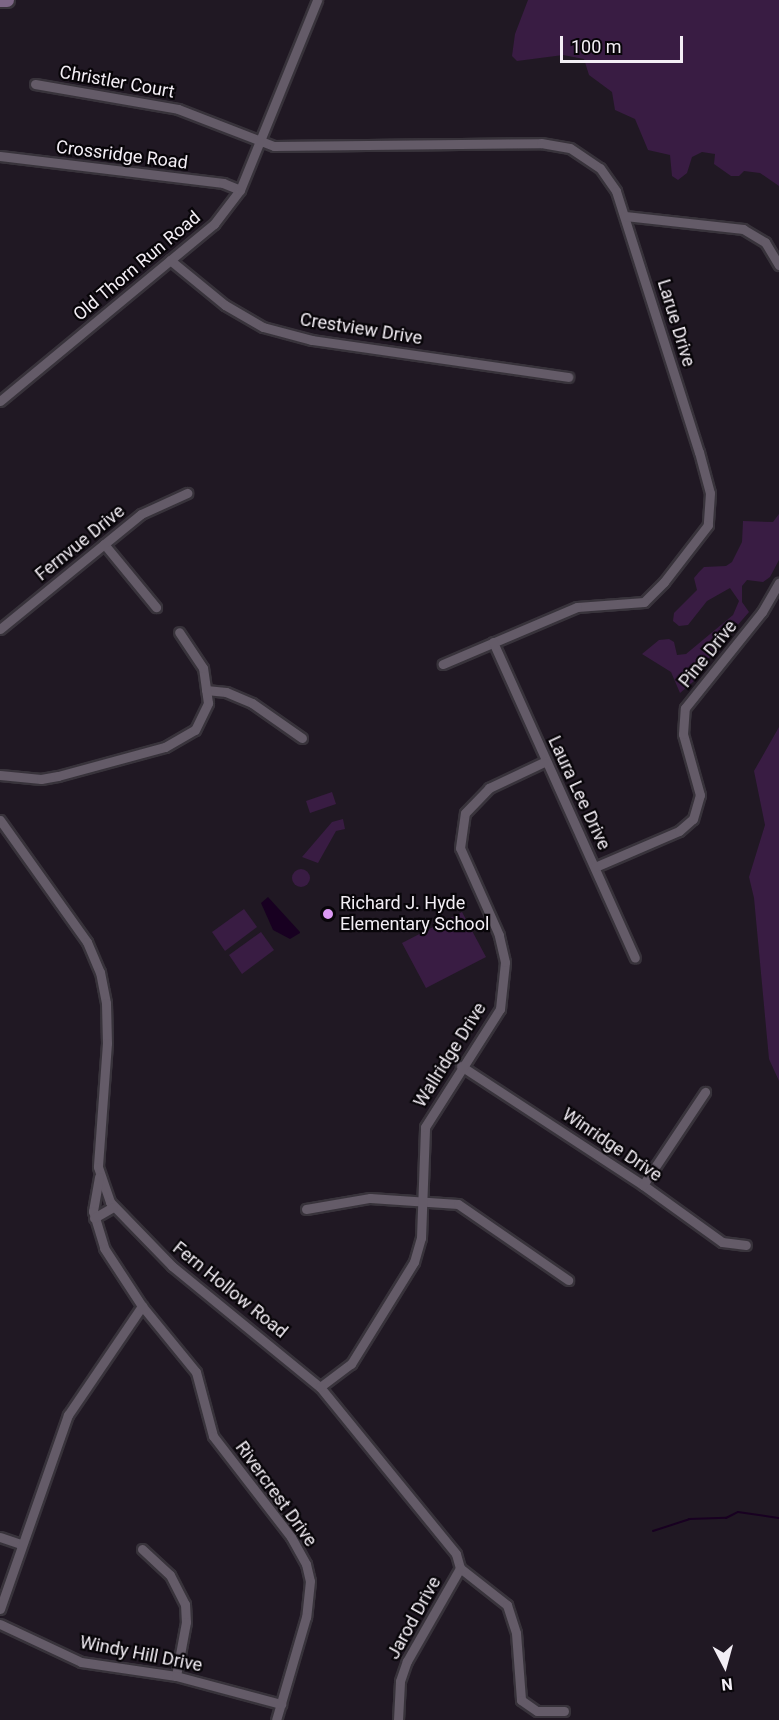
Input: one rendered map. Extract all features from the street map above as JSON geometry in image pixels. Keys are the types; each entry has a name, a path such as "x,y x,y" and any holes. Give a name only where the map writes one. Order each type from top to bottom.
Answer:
{"street":[{"path":"0,0 7,0"},
{"name":"Old Thorn Run Road","path":"0,401 214,224 240,190 317,0"},
{"name":"Christler Court","path":"35,84 146,101 260,140"},
{"name":"Larue Drive","path":"260,140 274,146 541,143 570,148 600,168 616,191 625,216 709,485 711,509 708,525 664,582 644,602 577,607 443,664"},
{"name":"Crossridge Road","path":"0,156 223,183 240,190"},
{"path":"625,216 743,229 765,242 779,265"},
{"name":"Crestview Drive","path":"170,260 225,305 263,327 312,340 568,377"},
{"name":"Fernvue Drive","path":"0,629 141,514 187,493"},
{"path":"104,544 156,607"},
{"name":"Pine Drive","path":"595,867 679,831 693,819 700,795 682,717 691,700 762,612 779,582"},
{"path":"0,775 41,779 165,747 195,730 208,703 204,668 179,632"},
{"name":"Laura Lee Drive","path":"493,642 635,958"},
{"path":"206,690 226,692 252,703 302,738"},
{"name":"Wallridge Drive","path":"320,1387 351,1364 414,1263 421,1238 425,1127 461,1066 500,1009 505,962 499,935 462,855 462,822 470,804 482,793 546,761"},
{"name":"Fern Hollow Road","path":"0,820 87,942 100,972 106,1003 107,1043 99,1177 114,1207 172,1266 320,1387 456,1554 460,1568 500,1598 513,1617 521,1700 537,1711 564,1711"},
{"name":"Winridge Drive","path":"461,1066 643,1185 722,1242 746,1245"},
{"path":"643,1185 705,1092"},
{"name":"Rivercrest Drive","path":"99,1177 94,1194 94,1218 104,1248 142,1306 196,1372 213,1436 291,1537 306,1564 310,1581 306,1617 276,1720"},
{"path":"306,1209 370,1198 458,1204 568,1280"},
{"path":"94,1218 114,1207"},
{"path":"0,1609 20,1544 68,1415 142,1306"},
{"path":"0,1537 20,1544"},
{"path":"142,1549 170,1575 185,1604 186,1622 176,1676"},
{"name":"Jarod Drive","path":"398,1720 400,1681 407,1660 460,1568"},
{"name":"Windy Hill Drive","path":"0,1624 81,1662 176,1676 281,1704"}],"shaded area":[{"path":"528,0 779,0 779,186 760,173 744,171 739,176 731,176 714,164 715,154 702,152 692,157 687,173 678,180 672,176 670,155 648,150 635,119 615,110 612,92 589,75 584,59 563,55 517,61 512,56 515,34"},
{"path":"779,514 779,560 770,577 763,582 747,580 742,586 742,602 749,612 703,665 694,681 680,693 671,672 642,654 659,640 669,639 674,642 677,655 686,654 733,615 739,601 730,588 707,601 688,625 679,626 673,621 674,613 697,590 694,578 704,567 726,566 732,562 742,542 743,521 773,522"},
{"path":"779,727 779,1081 769,1059 754,898 749,877 765,825 754,771"},
{"path":"332,792 336,804 310,813 306,801"},
{"path":"343,819 345,829 336,831 318,863 302,857 332,822"},
{"path":"297,869 305,869 310,874 308,885 297,887 292,882 292,874"},
{"path":"268,897 300,933 290,939 273,930 261,903"},
{"path":"244,909 257,927 225,951 212,932"},
{"path":"462,912 486,957 426,988 402,943"},
{"path":"261,932 274,950 242,974 229,955"}],"waterway":[{"path":"653,1531 689,1519 726,1518 738,1512 779,1518"}],"place":[{"name":"Richard J. Hyde Elementary School","path":"328,914"}]}
